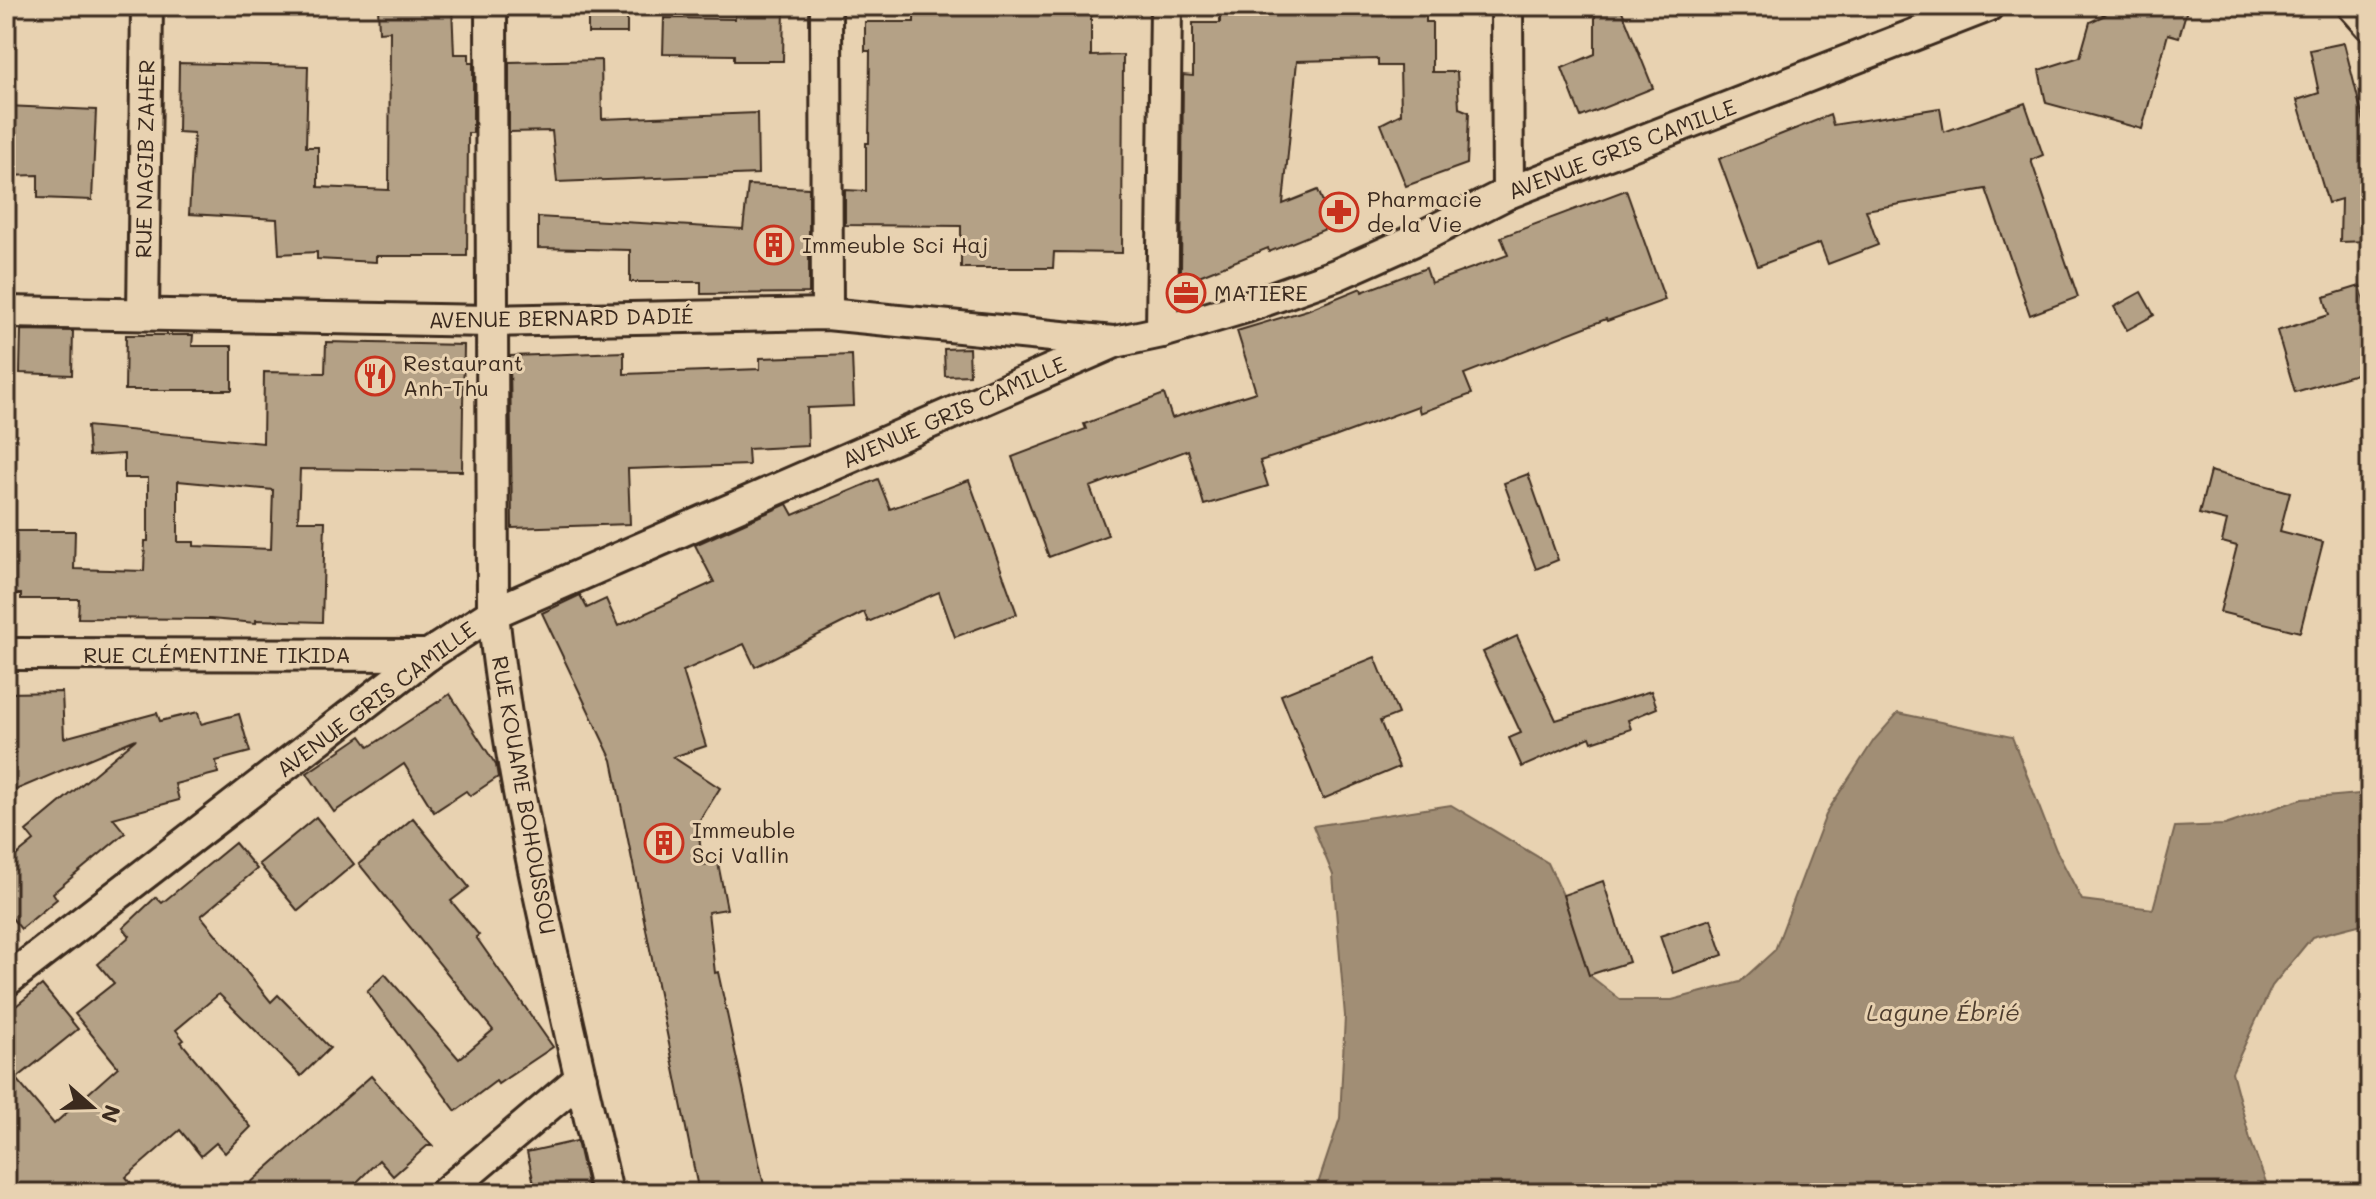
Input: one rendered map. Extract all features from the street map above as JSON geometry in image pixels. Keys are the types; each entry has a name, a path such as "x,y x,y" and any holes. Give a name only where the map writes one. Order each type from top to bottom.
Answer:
{"street":[{"name":"RUE NAGIB ZAHER","path":"143,313 147,6"},
{"name":"RUE KOUAME BOHOUSSOU","path":"491,6 493,613 502,699 540,896 607,1193"},
{"path":"826,6 827,314"},
{"path":"1162,332 1166,6"},
{"path":"1507,6 1508,193"},
{"name":"AVENUE GRIS CAMILLE","path":"6,981 428,655 493,613 1115,342 1162,332 1246,307 1336,275 1508,193 1988,6"},
{"path":"2353,6 2370,25"},
{"name":"AVENUE BERNARD DADIÉ","path":"6,312 491,321 827,314 1115,342"},
{"name":"RUE CLÉMENTINE TIKIDA","path":"6,654 428,655"},
{"path":"445,1193 581,1078"}],"water":[{"name":"Lagune Ébrié","path":"1898,713 2012,737 2056,850 2082,900 2153,909 2175,827 2225,825 2302,799 2370,793 2370,922 2312,937 2272,986 2232,1072 2250,1139 2270,1193 1315,1193 1340,1118 1345,1016 1333,875 1313,826 1451,805 1548,863 1563,895 1589,975 1621,1000 1672,1000 1740,982 1775,950 1827,812 1874,740"}],"building":[{"path":"378,6 452,6 454,54 469,54 469,63 473,63 473,133 468,133 467,256 376,256 376,262 317,259 317,252 279,254 277,219 189,214 194,133 178,132 179,63 308,66 306,147 318,147 318,187 389,190 390,31 379,32"},
{"path":"588,6 627,6 627,33 588,33"},
{"path":"735,6 784,6 783,61 734,61 734,55 663,54 664,18 735,19"},
{"path":"919,6 1091,6 1091,56 1123,55 1122,253 1054,252 1053,268 961,268 961,226 845,225 845,190 866,191 870,51 865,51 865,22 914,22"},
{"path":"1220,6 1426,6 1426,22 1432,22 1432,72 1457,72 1459,108 1469,112 1467,164 1406,186 1381,124 1401,114 1400,66 1378,66 1378,59 1297,61 1283,204 1318,190 1333,226 1189,280 1181,271 1183,75 1193,76 1193,23 1220,23"},
{"path":"1595,6 1620,6 1653,88 1581,117 1562,68 1595,54"},
{"path":"2099,6 2188,6 2179,37 2168,34 2142,129 2046,103 2039,70 2080,57 2090,22 2105,15 2098,12"},
{"path":"2344,43 2370,146 2370,241 2340,242 2341,199 2328,203 2297,100 2319,93 2310,50"},
{"path":"601,60 602,119 757,113 758,174 557,182 552,131 509,132 509,62"},
{"path":"2025,103 2043,155 2031,160 2078,297 2030,315 1986,189 1866,210 1878,245 1828,264 1820,243 1758,266 1719,159 1830,115 1833,125 1940,108 1944,132"},
{"path":"6,106 96,110 92,200 38,198 38,175 6,176"},
{"path":"748,185 809,188 809,293 701,294 701,282 630,282 630,250 538,248 538,217 743,229"},
{"path":"1626,190 1665,300 1606,319 1464,374 1472,394 1420,413 1418,406 1260,461 1268,486 1204,505 1188,450 1090,487 1108,535 1049,557 1012,457 1086,429 1084,424 1164,394 1172,418 1256,392 1237,331 1307,310 1361,288 1362,292 1426,268 1431,283 1508,255 1501,237"},
{"path":"2360,286 2365,304 2370,303 2370,370 2295,392 2277,331 2329,315 2324,297"},
{"path":"2141,292 2154,315 2127,330 2114,307"},
{"path":"21,330 73,331 72,375 20,373"},
{"path":"126,335 193,335 192,346 232,346 232,390 125,390"},
{"path":"326,342 464,345 462,471 300,469 298,521 325,521 322,622 78,618 79,599 21,599 21,594 6,594 6,531 75,531 74,569 144,571 145,541 148,541 148,478 124,478 124,454 89,456 87,426 263,443 264,372 325,373","holes":["178,481 273,490 271,549 194,546 194,542 178,542"]},
{"path":"969,348 970,375 945,376 944,349"},
{"path":"624,352 624,374 760,369 760,358 852,355 854,406 807,408 808,446 748,449 749,465 628,469 630,524 512,528 510,356"},
{"path":"2210,471 2290,492 2280,531 2323,542 2300,632 2220,612 2237,546 2222,542 2227,521 2199,514"},
{"path":"1528,474 1558,560 1536,569 1504,483"},
{"path":"878,479 890,509 969,480 1017,614 955,637 939,592 868,622 864,612 755,667 744,644 683,671 706,746 673,757 720,788 698,823 702,865 718,863 727,909 708,912 715,973 718,972 765,1190 699,1193 612,760 542,613 580,595 587,608 606,599 618,626 714,582 695,545 787,504 793,515"},
{"path":"1517,636 1556,720 1651,691 1657,708 1628,720 1631,729 1592,742 1590,737 1522,767 1509,738 1521,733 1483,652"},
{"path":"1375,657 1398,714 1380,721 1399,767 1323,799 1281,695"},
{"path":"62,692 64,738 157,713 160,721 198,712 201,724 239,714 250,752 216,761 218,773 175,784 179,800 113,818 125,833 53,893 57,899 21,929 6,911 6,864 34,841 26,831 136,739 6,794 6,693"},
{"path":"450,694 496,765 498,777 470,796 466,791 434,812 404,764 334,812 307,773 361,736 369,747"},
{"path":"316,817 354,864 298,911 259,864"},
{"path":"413,818 469,887 451,901 479,935 476,937 553,1047 498,1084 496,1081 456,1111 367,991 385,974 459,1059 493,1030 359,864"},
{"path":"235,843 257,869 201,916 271,1002 278,995 330,1048 301,1076 219,994 176,1030 184,1040 181,1042 251,1127 225,1153 216,1143 201,1156 180,1130 126,1177 139,1193 6,1193 6,1014 42,985 78,1029 16,1079 54,1124 118,1067 75,1014 114,983 98,964 130,936 123,928 156,897 162,903"},
{"path":"1603,881 1629,962 1589,975 1563,895"},
{"path":"1711,919 1723,955 1673,973 1660,936"},
{"path":"371,1076 432,1146 427,1146 393,1176 379,1160 346,1193 239,1193"},
{"path":"577,1141 589,1193 536,1193 527,1152"}],"place":[{"name":"Pharmacie de la Vie","path":"1339,212"},
{"name":"Immeuble Sci Haj","path":"774,245"},
{"name":"MATIERE","path":"1186,293"},
{"name":"Restaurant Anh-Thu","path":"375,376"},
{"name":"Immeuble Sci Vallin","path":"664,843"}]}
